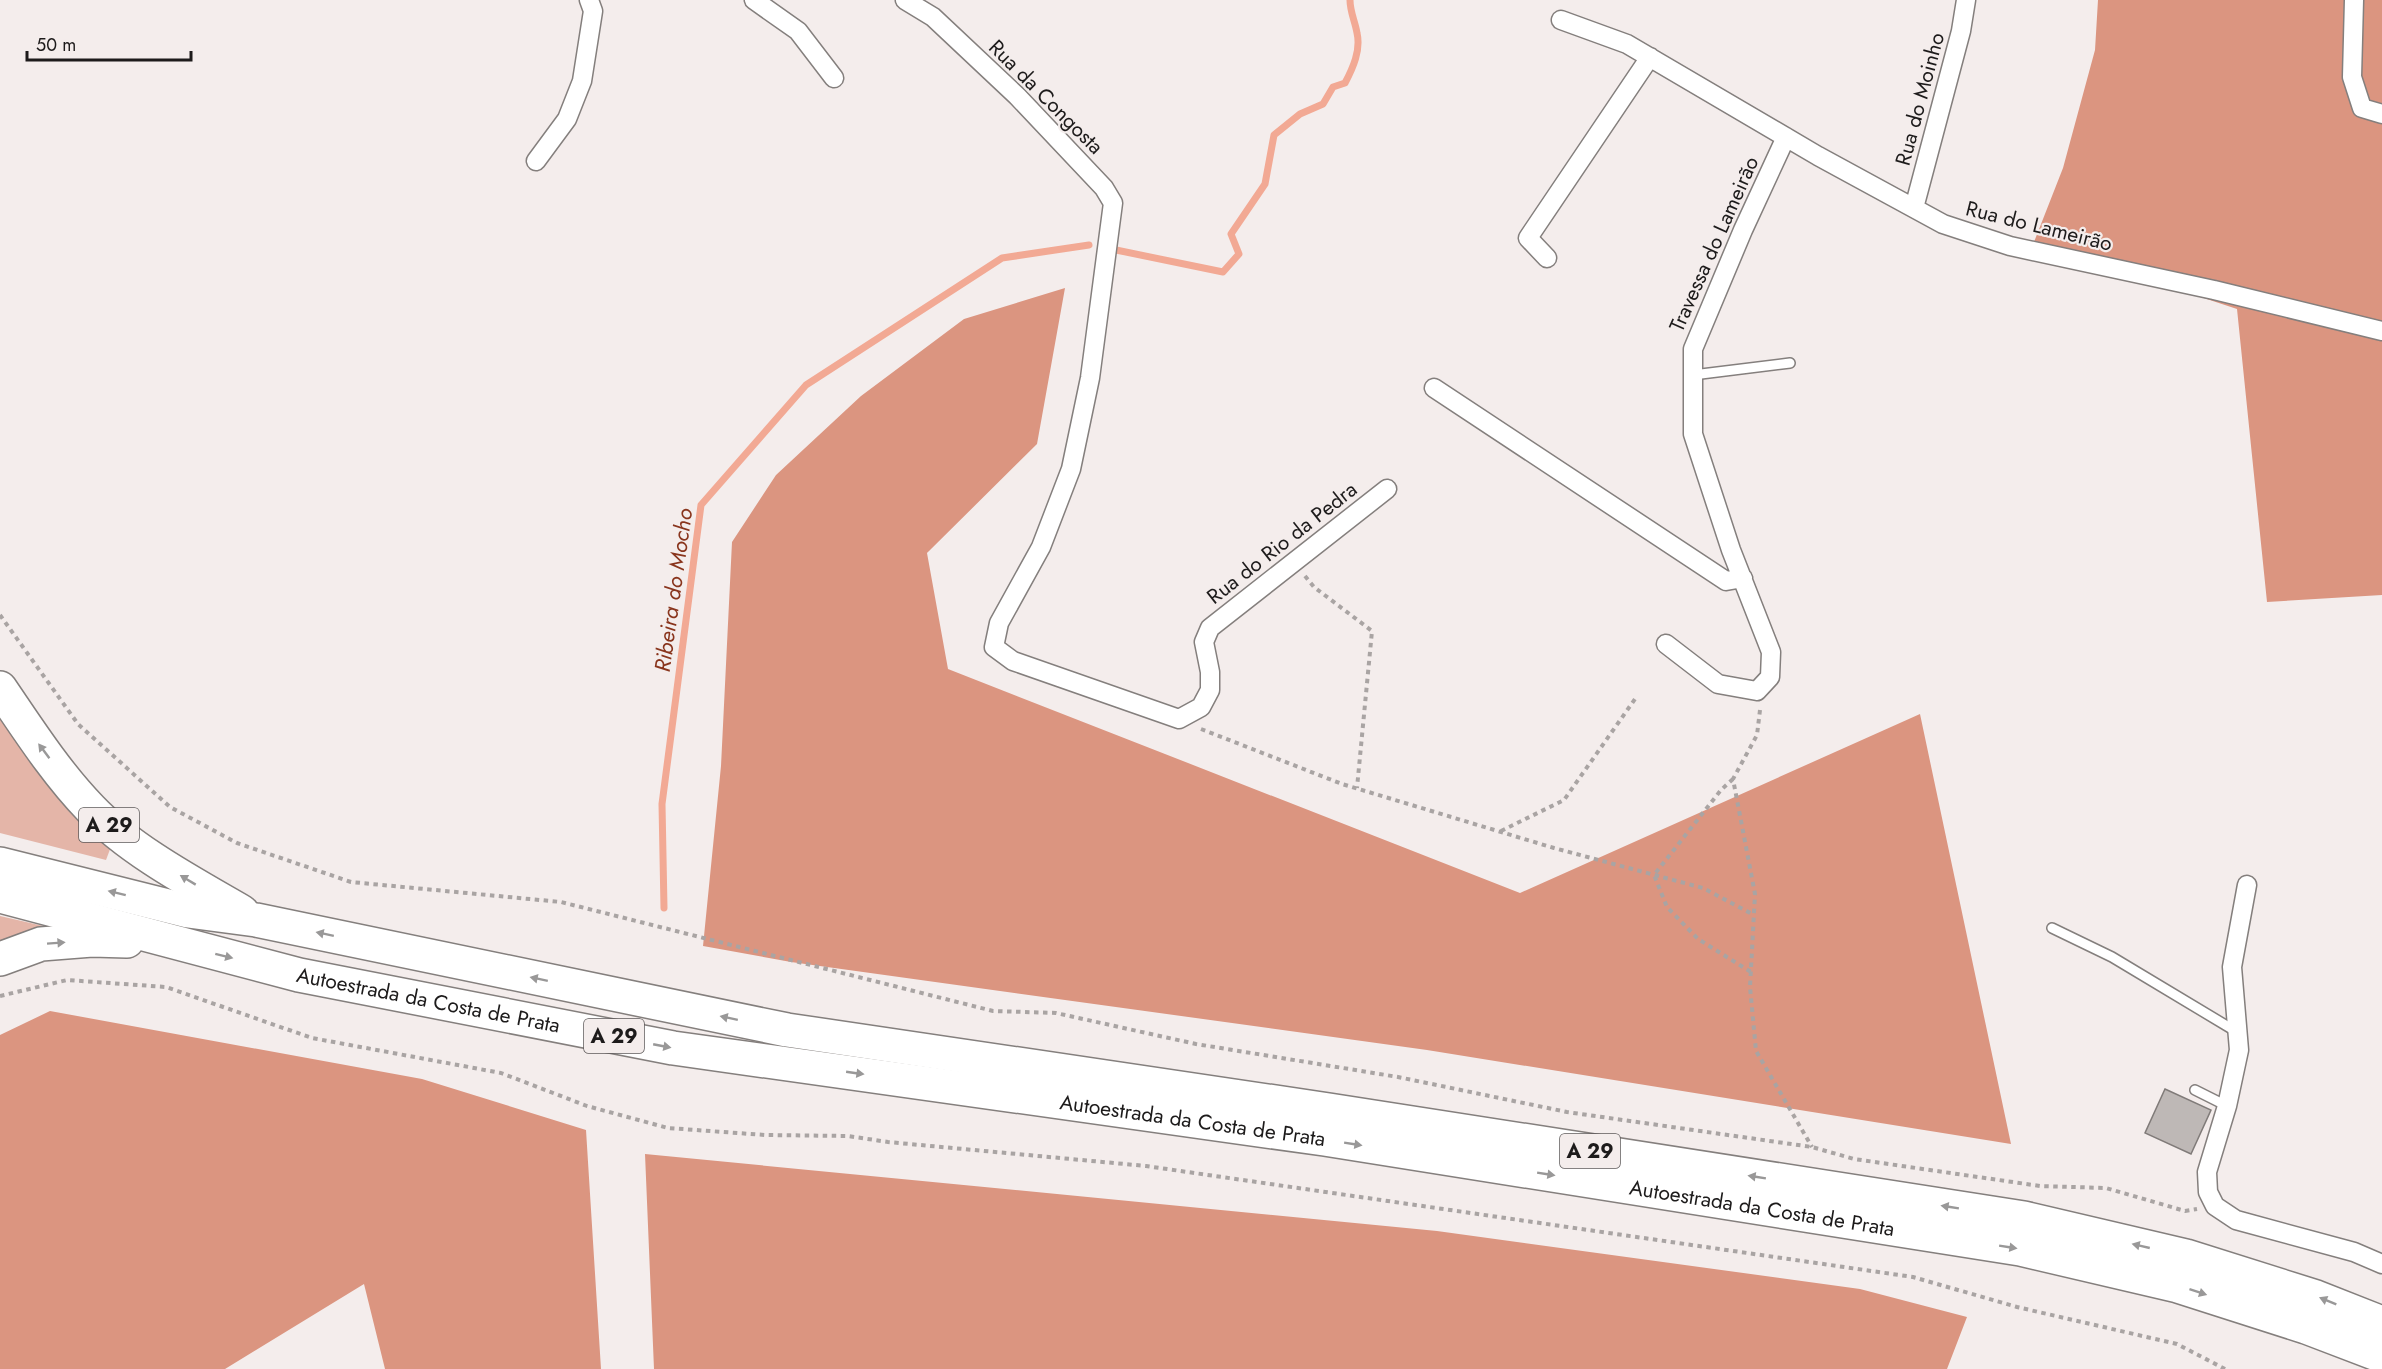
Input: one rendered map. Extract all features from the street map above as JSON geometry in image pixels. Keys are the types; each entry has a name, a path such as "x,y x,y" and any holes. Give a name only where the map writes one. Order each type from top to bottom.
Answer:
{"highway":[{"name":"A 29","path":"0,688 43,750 91,810 141,851 256,920"},
{"name":"Autoestrada da Costa de Prata","path":"0,864 188,911 256,920 787,1030 1341,1112 2024,1218 2186,1256 2316,1297 2382,1323"},
{"name":"Autoestrada da Costa de Prata","path":"0,896 299,975 673,1048 1324,1139 2020,1249 2178,1286 2306,1327 2382,1356"},
{"name":"A 29","path":"0,959 41,944 92,940 167,941"}],"street":[{"path":"536,162 567,119 582,81 593,11 589,0"},
{"path":"754,0 798,31 834,78"},
{"name":"Rua da Congosta","path":"905,0 933,17 1017,96 1104,188 1113,203 1090,378 1071,469 1041,547 999,623 994,647 1013,661 1179,719"},
{"name":"Rua do Moinho","path":"1914,208 1961,31 1966,0"},
{"path":"2354,0 2352,77 2362,108 2382,114"},
{"name":"Rua do Lameirão","path":"1562,20 1627,44 1786,137 1943,224 2010,246 2214,290 2382,331"},
{"path":"1547,258 1528,238 1650,57"},
{"name":"Travessa do Lameirão","path":"1758,691 1770,676 1771,652 1731,550 1693,434 1693,349 1743,230 1786,137"},
{"path":"1434,387 1726,581 1743,578"},
{"name":"Rua do Rio da Pedra","path":"1179,719 1201,707 1210,690 1210,672 1204,642 1210,628 1387,489"},
{"path":"1666,644 1718,684 1758,691"},
{"path":"2247,885 2232,967 2239,1050 2227,1106 2208,1172 2208,1192 2215,1206 2236,1220 2354,1252 2382,1264"}],"lane":[{"path":"1693,375 1790,363"},
{"path":"2052,928 2112,957 2239,1034"},
{"path":"2195,1089 2227,1106"}],"path":[{"path":"1293,562 1314,587 1372,631 1357,788"},
{"path":"0,615 78,724 170,807 237,843 351,882 561,902 993,1011 1056,1013 1196,1044 1398,1077 1567,1112 1812,1148 1854,1159 2040,1186 2106,1188 2185,1211 2215,1206"},
{"path":"1654,875 1721,790 1733,779 1757,735 1760,705 1758,691"},
{"path":"1500,832 1564,800 1635,699"},
{"path":"1179,719 1357,788 1500,832 1703,888 1754,915"},
{"path":"1733,779 1755,894 1750,987 1756,1052 1812,1148"},
{"path":"1654,875 1667,907 1698,939 1751,972"},
{"path":"0,996 67,980 166,987 312,1038 501,1073 587,1106 668,1128 765,1135 848,1136 888,1142 1146,1166 1913,1277 2017,1307 2177,1344 2225,1369"}],"shaded area":[{"path":"2098,0 2382,0 2382,595 2267,602 2237,309 2034,242 2063,168 2095,50"},
{"path":"1065,288 1037,444 927,553 948,669 1520,893 1920,714 2011,1144 1427,1050 791,962 703,946 721,766 732,542 776,475 861,396 964,319"},
{"path":"0,708 112,844 106,860 0,833"},
{"path":"0,916 65,931 0,948"},
{"path":"50,1011 422,1079 586,1130 601,1369 385,1369 364,1284 225,1369 0,1369 0,1035"},
{"path":"645,1154 1437,1231 1860,1289 1967,1317 1947,1369 654,1369"}],"building":[{"path":"2165,1089 2211,1110 2191,1154 2145,1133"}],"waterway":[{"name":"Ribeira do Mocho","path":"1116,250 1223,272 1239,254 1231,234 1265,184 1274,135 1300,114 1323,104 1333,87 1345,83 1351,71 1356,59 1358,39 1350,0"},
{"name":"Ribeira do Mocho","path":"664,908 662,804 701,505 806,385 1002,258 1089,245"}]}
